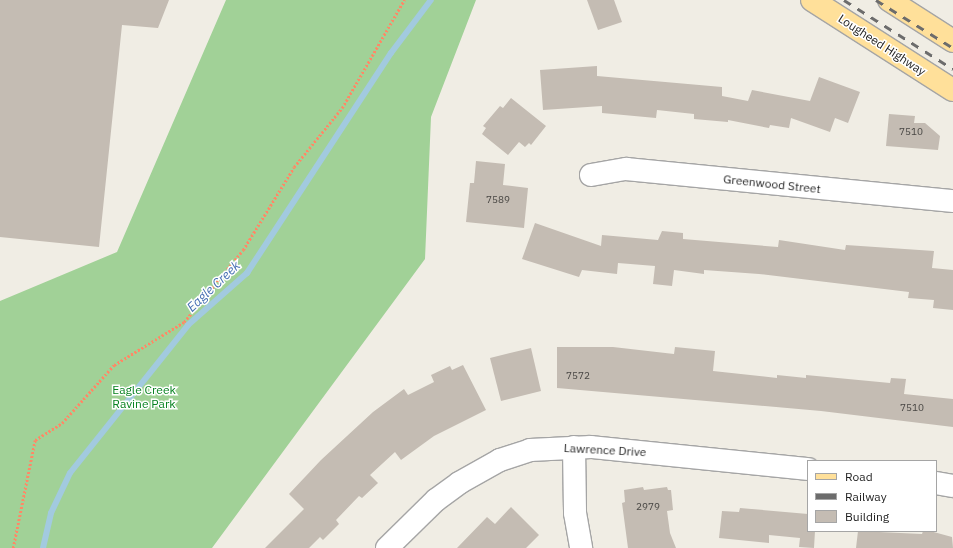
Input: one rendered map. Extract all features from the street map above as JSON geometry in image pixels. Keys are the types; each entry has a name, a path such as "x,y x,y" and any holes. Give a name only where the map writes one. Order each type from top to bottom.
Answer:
{"main road":[{"name":"Lougheed Highway","path":"812,0 953,90"},
{"path":"889,0 953,41"}],"street":[{"name":"Greenwood Street","path":"591,175 626,170 953,201"},
{"name":"Lawrence Drive","path":"387,548 436,500 484,468 530,450 574,447 807,469"},
{"path":"574,447 575,513 581,548"},
{"path":"937,483 953,486"}],"path":[{"path":"13,548 35,440 62,423 114,365 184,322 243,250 294,167 342,108 404,0"}],"green space":[{"name":"Eagle Creek Ravine Park","path":"226,0 476,0 431,117 425,259 212,548 0,548 0,301 117,252"}],"building":[{"path":"0,0 169,0 158,28 122,25 99,247 0,237"},
{"path":"587,0 614,0 622,22 598,30"},
{"path":"597,66 597,76 722,87 722,96 748,101 752,90 810,101 819,77 860,92 848,123 835,118 830,132 791,118 789,128 770,125 769,128 728,120 728,122 694,119 694,114 657,110 656,118 602,113 602,106 543,110 540,70"},
{"path":"511,98 546,126 531,145 529,143 525,147 519,142 508,155 482,134 486,128 483,126 500,106 503,108"},
{"path":"889,114 915,116 914,123 925,123 940,136 938,150 886,146"},
{"path":"476,161 505,164 503,185 528,188 524,228 466,222 470,183 474,183"},
{"path":"535,223 601,246 602,235 658,240 662,231 683,233 683,239 778,247 779,240 845,250 846,245 934,251 932,268 953,270 953,310 933,308 934,300 908,298 909,292 759,274 704,270 704,274 674,270 672,286 653,284 655,266 618,263 617,274 582,270 579,277 522,259"},
{"path":"557,347 613,347 674,354 675,347 715,351 713,371 777,378 777,375 806,378 806,375 890,383 891,378 906,379 904,394 953,399 953,427 821,411 557,388"},
{"path":"531,348 541,391 501,401 490,358"},
{"path":"463,365 486,410 434,436 401,460 395,452 370,475 378,483 362,498 359,496 336,520 339,524 323,540 320,537 309,548 265,548 304,509 289,494 321,460 373,412 404,389 408,395 434,382 431,375 450,366 452,370"},
{"path":"643,487 644,490 667,487 668,490 671,490 673,510 667,511 670,533 676,548 628,548 622,503 625,502 624,490"},
{"path":"511,507 539,535 526,548 457,548 487,517 495,524"},
{"path":"740,508 807,514 807,532 815,532 814,548 799,547 800,538 769,535 769,543 719,538 722,511 739,512"},
{"path":"858,532 922,534 923,532 934,532 952,537 953,548 856,548"}],"waterway":[{"name":"Eagle Creek","path":"43,548 51,513 70,473 188,325 247,273 391,53 431,0"}],"railway":[{"path":"844,0 953,69"},
{"path":"876,0 953,48"}]}
